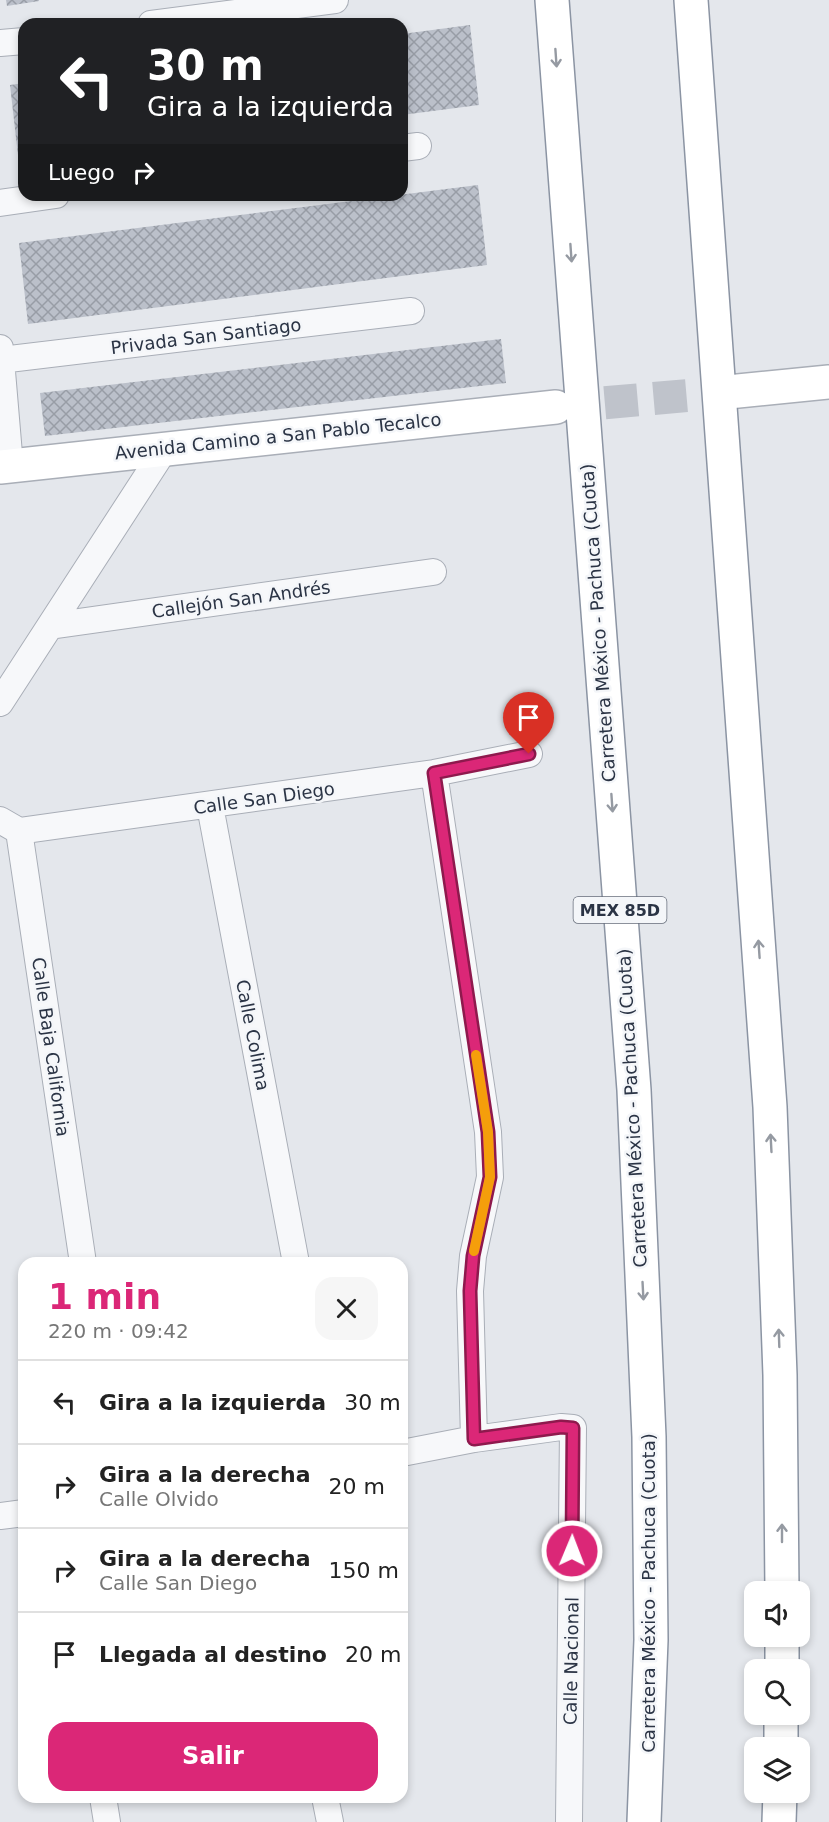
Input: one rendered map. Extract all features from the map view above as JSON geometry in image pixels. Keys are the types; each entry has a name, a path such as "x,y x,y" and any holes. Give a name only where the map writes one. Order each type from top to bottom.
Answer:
{"main road":[{"name":"Carretera México - Pachuca (Cuota)","path":"552,0 634,1090 650,1437 651,1640 644,1822"},
{"path":"691,0 770,1107 780,1375 782,1581"},
{"path":"728,392 829,382"},
{"name":"Avenida Camino a San Pablo Tecalco","path":"5,467 166,447 556,407"},
{"path":"778,1822 779,1803"}],"street":[{"path":"197,18 335,0"},
{"path":"0,43 18,41"},
{"path":"0,203 18,200"},
{"name":"Privada San Santiago","path":"0,356 411,311"},
{"path":"0,356 5,467"},
{"path":"0,703 166,447"},
{"name":"Callejón San Andrés","path":"50,626 433,572"},
{"name":"Calle San Diego","path":"10,826 210,806 434,773 529,754"},
{"path":"408,1452 474,1439 470,1291 473,1256 490,1177 488,1132 434,773"},
{"name":"Calle Colima","path":"210,806 295,1257"},
{"name":"Calle Baja California","path":"10,826 82,1257"},
{"name":"Calle Nacional","path":"474,1439 561,1427 573,1428 569,1822"},
{"path":"0,1516 18,1514"},
{"path":"104,1803 107,1822"},
{"path":"326,1803 330,1822"}],"building":[{"path":"6,0 39,0 39,1 7,6"},
{"path":"470,25 479,105 408,114 408,33"},
{"path":"18,84 18,155 10,85"},
{"path":"478,185 487,265 28,324 19,243 351,201 408,201 408,194"},
{"path":"501,339 506,383 45,436 40,393"}],"tunnel":[{"path":"556,407 728,392"}],"slow traffic":[{"path":"474,1251 490,1177 488,1132 476,1055"}],"route":[{"path":"529,754 434,773 488,1132 490,1177 473,1256 470,1291 474,1439 561,1427 573,1428 572,1551"}]}
